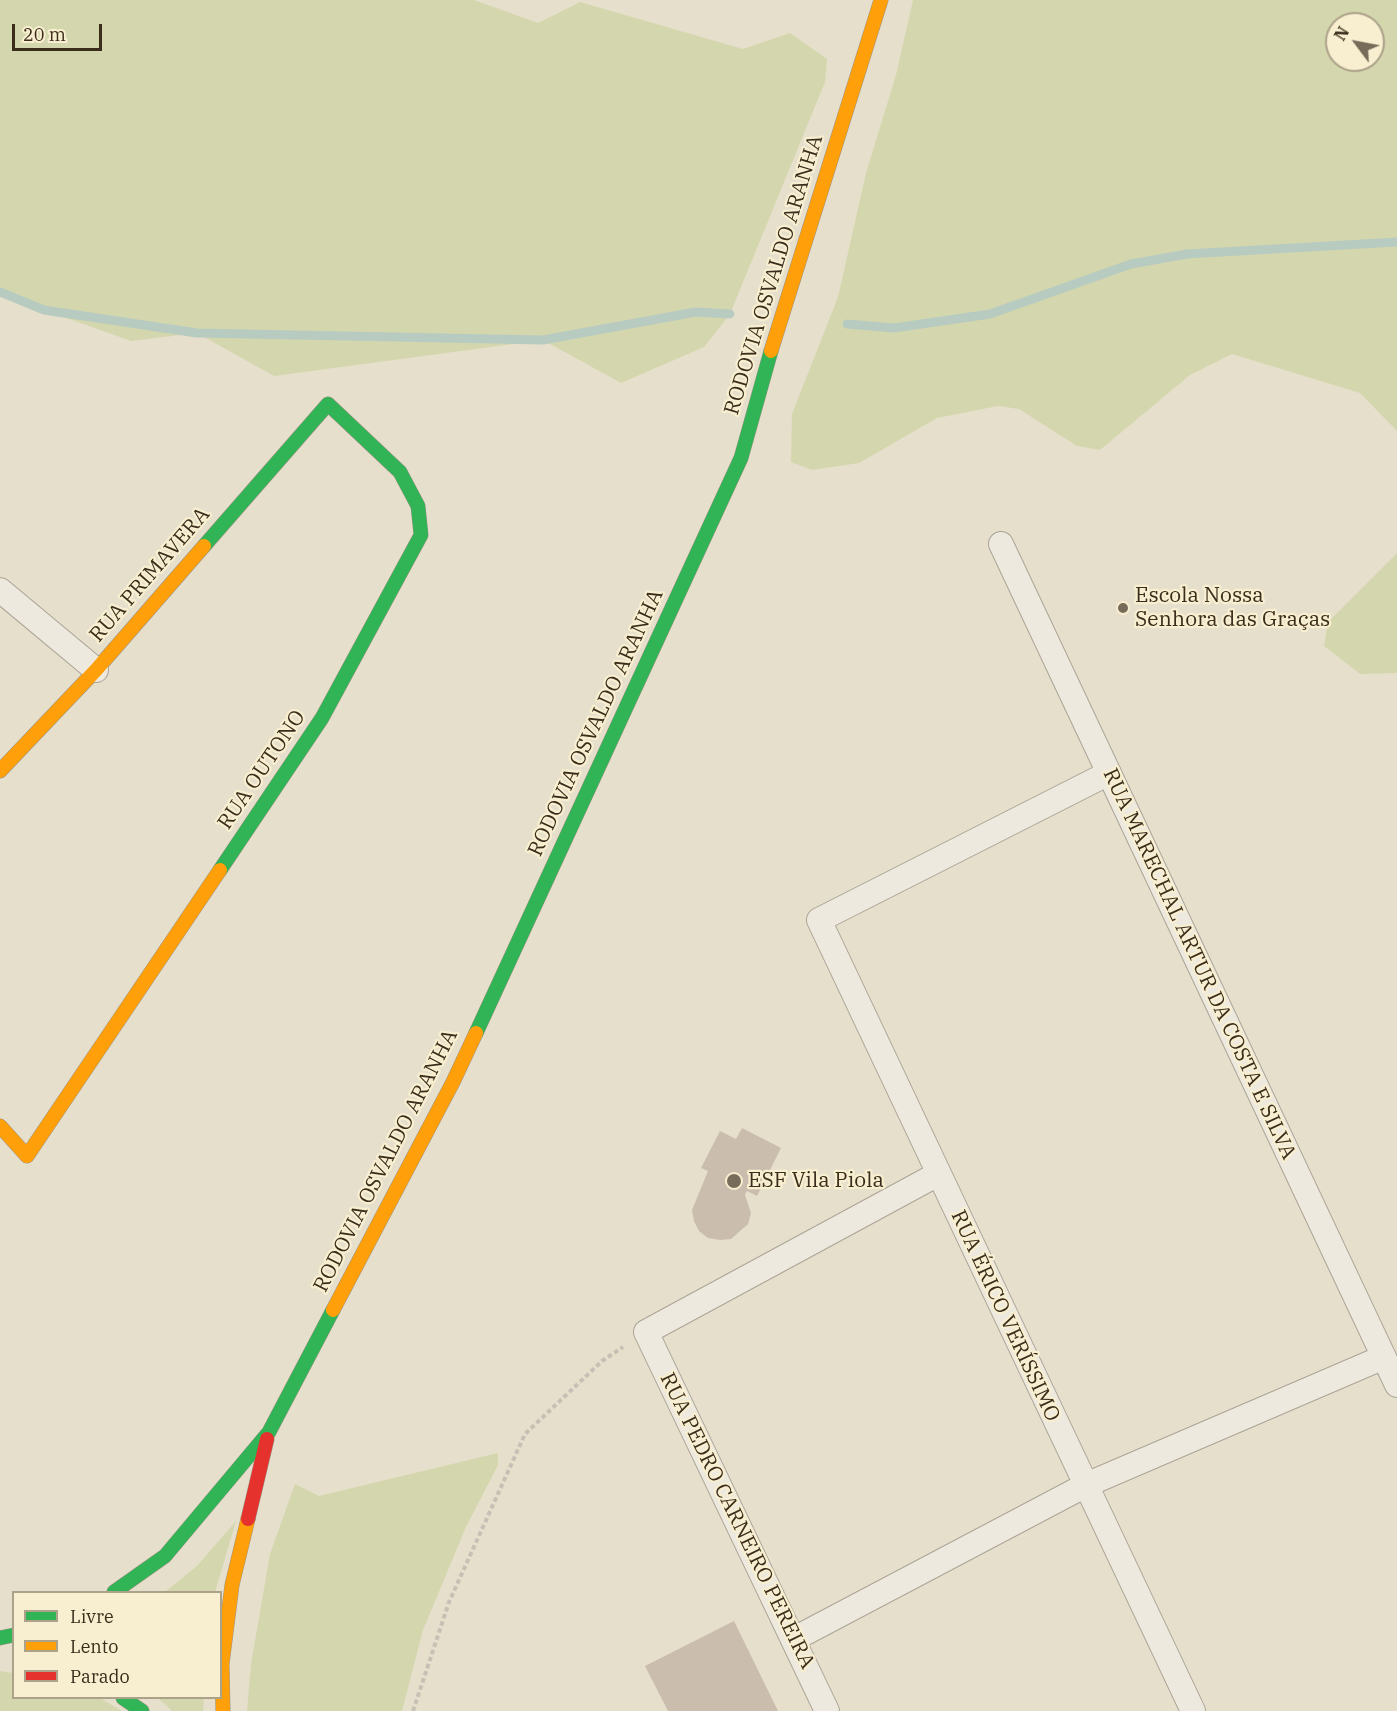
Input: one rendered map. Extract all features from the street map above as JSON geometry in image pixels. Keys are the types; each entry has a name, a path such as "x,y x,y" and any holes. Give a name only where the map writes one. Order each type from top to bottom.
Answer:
{"main road":[{"name":"RODOVIA OSVALDO ARANHA","path":"269,1432 453,1082 741,458 785,299 881,0"},
{"name":"RUA PRIMAVERA","path":"0,771 96,670 328,404"},
{"name":"RUA OUTONO","path":"0,1126 27,1156 322,718 421,535 418,506 400,472 328,404"},
{"path":"117,1591 165,1556 269,1432"},
{"path":"223,1711 222,1664 232,1585 269,1432"},
{"path":"124,1699 142,1711"}],"street":[{"name":"RUA MARECHAL ARTUR DA COSTA E SILVA","path":"1001,544 1397,1385"},
{"path":"0,590 96,670"},
{"name":"RUA ÉRICO VERÍSSIMO","path":"1109,773 819,921 1193,1711"},
{"path":"646,1332 938,1174"},
{"name":"RUA PEDRO CARNEIRO PEREIRA","path":"646,1332 827,1711"},
{"path":"794,1639 1086,1485 1384,1357"}],"path":[{"path":"413,1711 449,1602 525,1434 602,1361 646,1332"}],"green space":[{"path":"0,0 474,0 538,23 580,2 743,49 790,33 827,59 825,82 730,314 704,347 621,383 543,340 274,376 197,333 131,341 44,310 0,289"},
{"path":"913,0 1397,0 1397,431 1360,393 1232,354 1190,375 1100,450 1077,446 1019,409 998,406 937,418 859,463 812,470 791,462 792,414 838,297 866,173 896,75"},
{"path":"1397,553 1397,673 1360,674 1324,646 1328,622"},
{"path":"498,1453 498,1465 466,1527 423,1630 402,1711 247,1711 251,1664 270,1554 295,1484 319,1496"},
{"path":"236,1521 215,1591 166,1591 197,1566"},
{"path":"0,1671 12,1673 12,1699 102,1699 122,1711 0,1711"},
{"path":"159,1699 204,1699 203,1711 172,1711"}],"building":[{"name":"ESF Vila Piola","path":"742,1128 781,1148 757,1196 747,1191 745,1195 751,1213 748,1224 731,1239 708,1238 699,1231 692,1210 708,1171 701,1168 720,1131 736,1139"},
{"path":"734,1621 778,1711 668,1711 645,1666"}],"waterway":[{"path":"847,324 894,328 990,314 1131,264 1187,254 1397,242"},
{"path":"0,292 44,310 197,333 543,340 696,312 730,314"}],"traffic: fast":[{"path":"476,1033 741,458 771,351"},
{"path":"204,546 328,404 400,472 418,506 421,535 322,718 220,870"},
{"path":"115,1591 165,1556 269,1432 333,1310"},
{"path":"0,1638 12,1635"},
{"path":"124,1699 142,1711"}],"traffic: slow":[{"path":"771,351 881,0"},
{"path":"0,771 96,670 204,546"},
{"path":"0,1126 27,1156 220,870"},
{"path":"333,1310 453,1082 476,1033"},
{"path":"223,1711 222,1664 232,1585 248,1519"}],"traffic: jam":[{"path":"248,1519 267,1439"}],"place":[{"name":"Escola Nossa Senhora das Graças","path":"1123,608"},
{"name":"ESF Vila Piola","path":"734,1181"}]}
